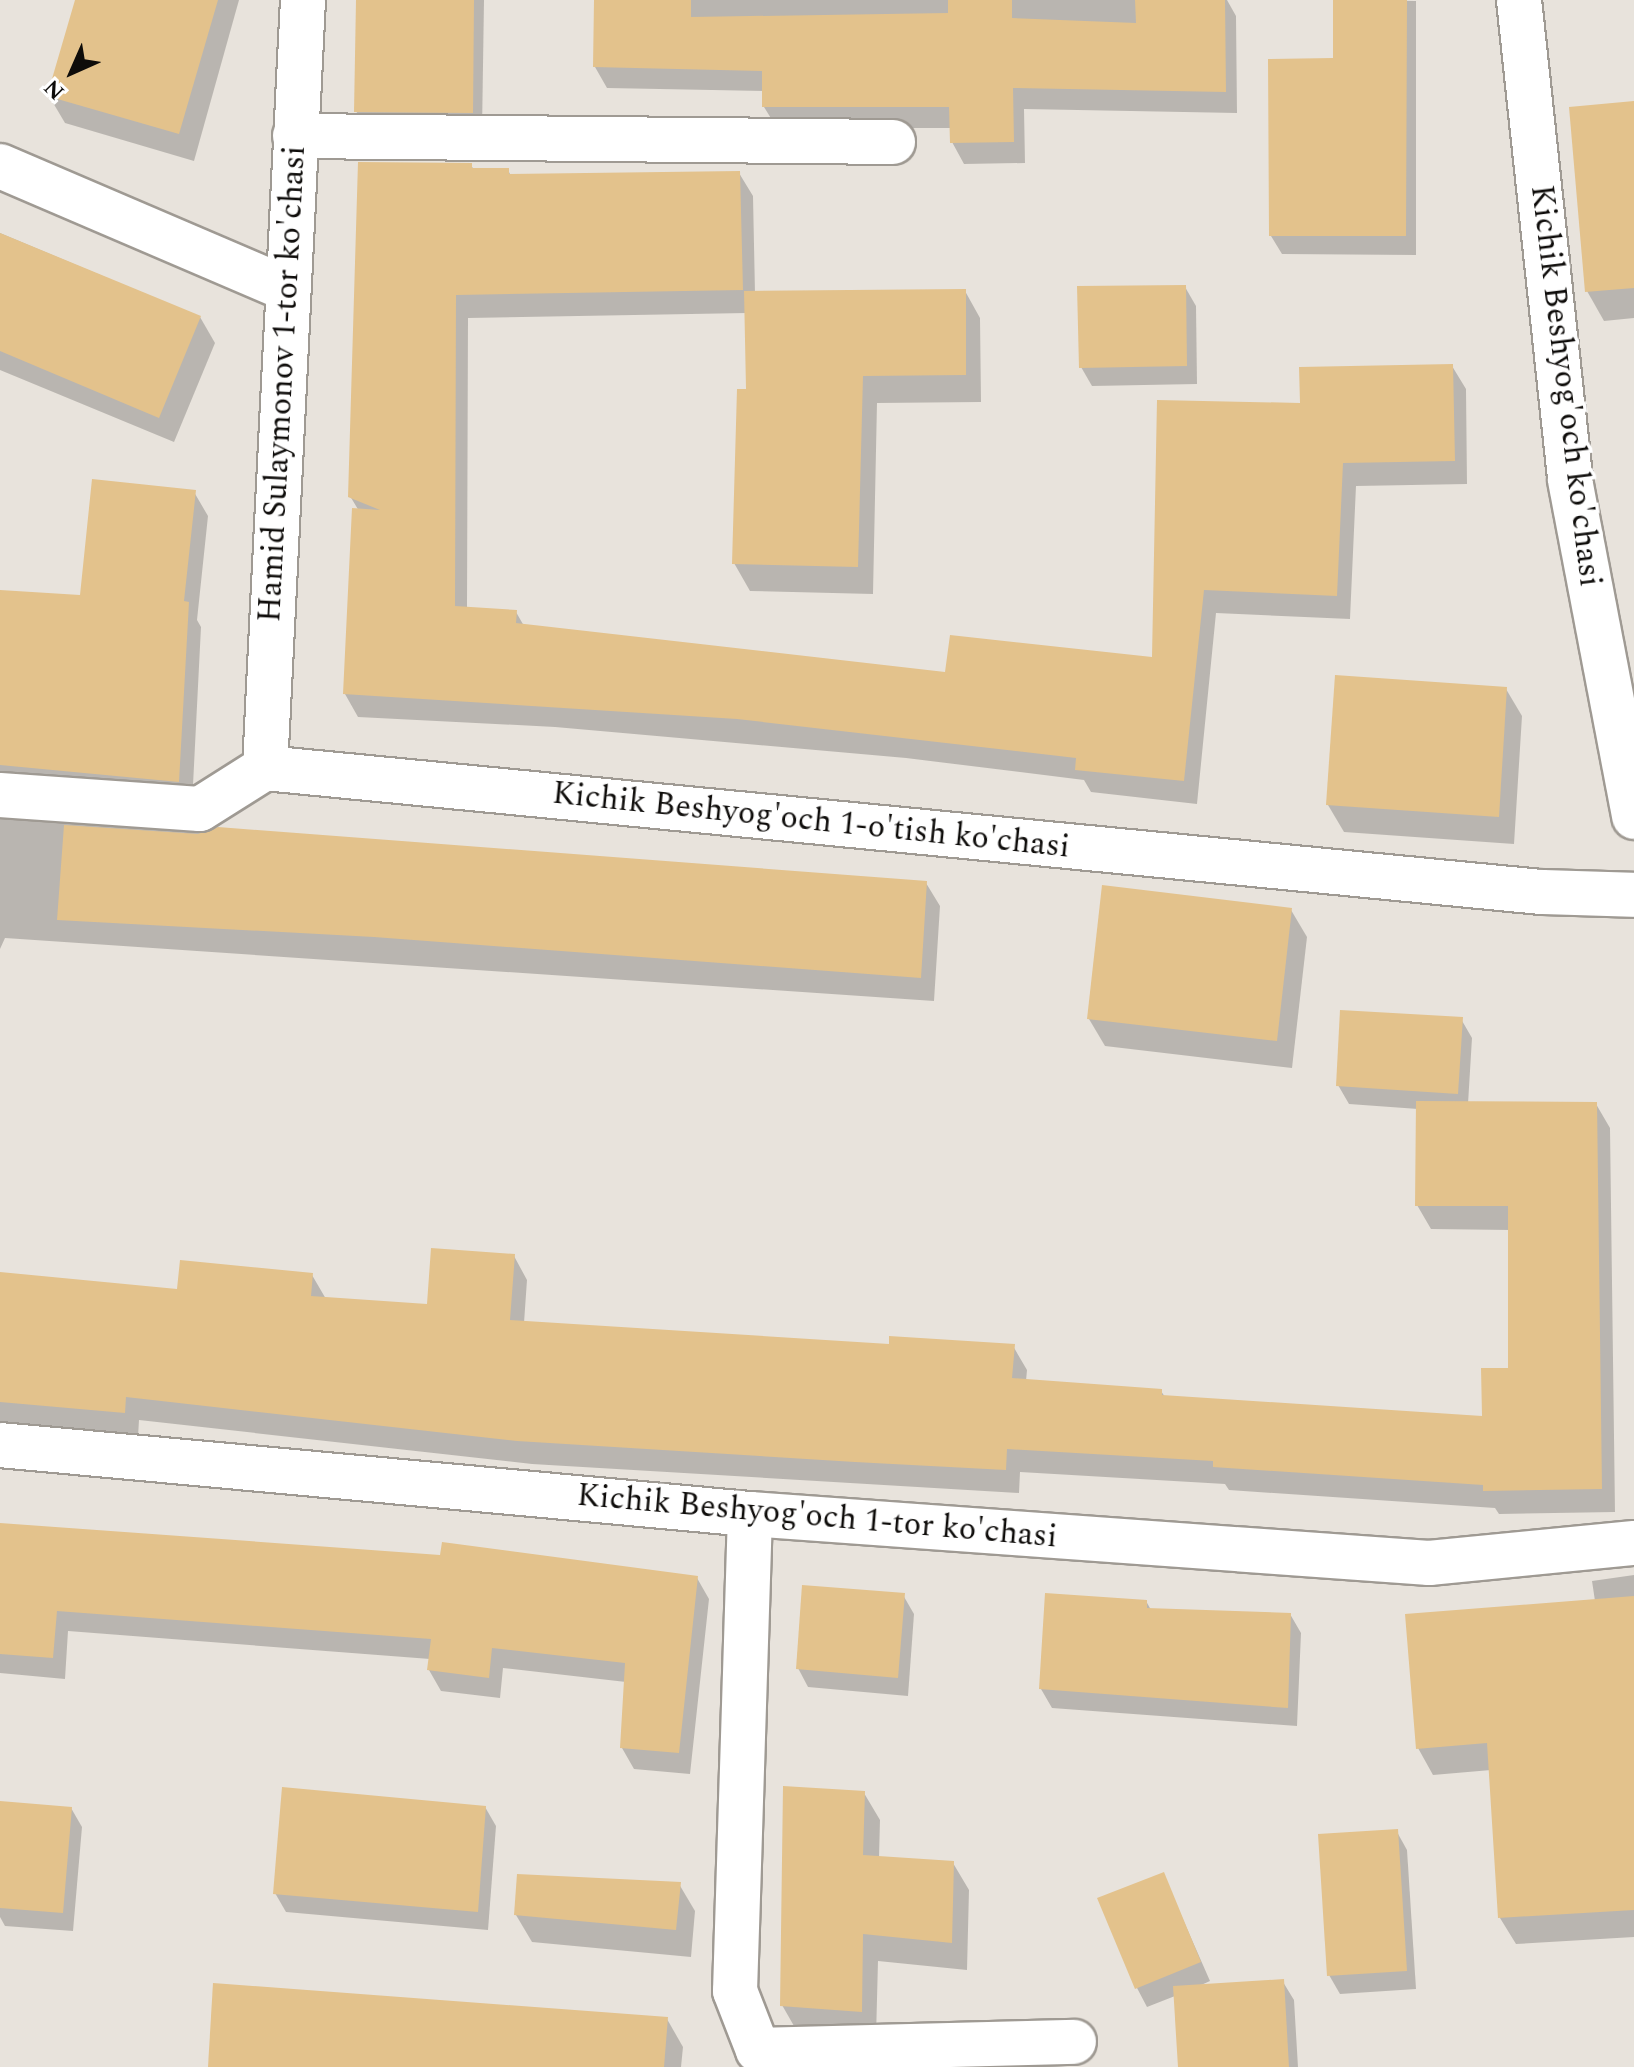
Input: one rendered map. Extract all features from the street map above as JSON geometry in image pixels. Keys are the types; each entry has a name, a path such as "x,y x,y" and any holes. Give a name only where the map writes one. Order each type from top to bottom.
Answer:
{"street":[{"name":"Hamid Sulaymonov 1-tor ko'chasi","path":"265,768 303,0"},
{"name":"Kichik Beshyog'och ko'chasi","path":"1519,0 1570,480 1634,817"},
{"path":"295,136 893,142"},
{"path":"0,166 287,289"},
{"path":"0,795 200,809 265,768"},
{"name":"Kichik Beshyog'och 1-o'tish ko'chasi","path":"265,768 1541,892 1634,895"},
{"name":"Kichik Beshyog'och 1-tor ko'chasi","path":"0,1445 750,1514 1429,1563 1634,1543"},
{"path":"750,1514 735,1991 758,2050 1074,2042"}],"building":[{"path":"75,0 218,0 179,134 47,96"},
{"path":"356,0 474,0 473,113 354,112"},
{"path":"594,0 691,0 691,17 948,13 948,0 1012,0 1012,18 1136,23 1135,0 1225,0 1226,92 1013,88 1014,142 950,143 949,107 762,107 762,71 593,67"},
{"path":"1333,0 1407,0 1406,236 1269,236 1268,59 1333,58"},
{"path":"1634,101 1634,288 1585,292 1569,107"},
{"path":"358,162 472,163 472,168 509,168 509,174 740,171 743,290 456,295 455,606 517,610 516,623 945,672 950,635 1152,657 1157,400 1300,403 1299,367 1453,364 1455,461 1343,463 1337,596 1204,590 1184,781 1075,770 1076,758 737,719 343,694 352,508 380,510 348,497"},
{"path":"0,233 201,316 159,418 0,351"},
{"path":"1186,285 1187,366 1079,368 1077,286"},
{"path":"966,289 966,375 863,376 858,567 732,564 737,389 746,389 744,291"},
{"path":"92,479 196,490 184,601 189,602 179,782 0,765 0,590 80,595"},
{"path":"1335,675 1507,687 1499,817 1326,805"},
{"path":"64,825 198,834 218,827 927,881 921,978 374,937 57,920"},
{"path":"1102,885 1292,908 1277,1041 1087,1019"},
{"path":"1340,1010 1463,1017 1458,1094 1336,1086"},
{"path":"1416,1101 1597,1102 1602,1489 1483,1491 1483,1485 1213,1467 1213,1461 1007,1449 1006,1470 855,1462 517,1441 126,1397 125,1413 0,1402 0,1272 177,1289 180,1260 313,1273 311,1296 427,1304 431,1248 515,1254 510,1320 889,1344 889,1336 1015,1344 1012,1378 1162,1389 1162,1395 1482,1416 1481,1368 1508,1368 1508,1206 1415,1206"},
{"path":"0,1523 440,1555 442,1542 698,1576 679,1753 620,1748 625,1663 492,1648 489,1678 427,1670 431,1639 57,1611 53,1658 0,1654"},
{"path":"802,1585 905,1593 898,1678 796,1669"},
{"path":"1045,1593 1147,1600 1147,1608 1291,1613 1288,1708 1039,1689"},
{"path":"1634,1596 1634,1910 1498,1918 1487,1743 1416,1749 1405,1614"},
{"path":"783,1786 865,1791 863,1855 954,1861 952,1943 863,1934 862,2012 780,2006"},
{"path":"282,1787 486,1806 478,1912 273,1894"},
{"path":"0,1801 72,1807 63,1913 0,1908"},
{"path":"1398,1829 1407,1971 1327,1976 1318,1834"},
{"path":"1164,1872 1201,1962 1135,1989 1097,1898"},
{"path":"517,1874 681,1882 676,1930 514,1915"},
{"path":"1284,1979 1289,2067 1178,2067 1173,1986"},
{"path":"213,1983 668,2017 664,2067 208,2067"}]}
